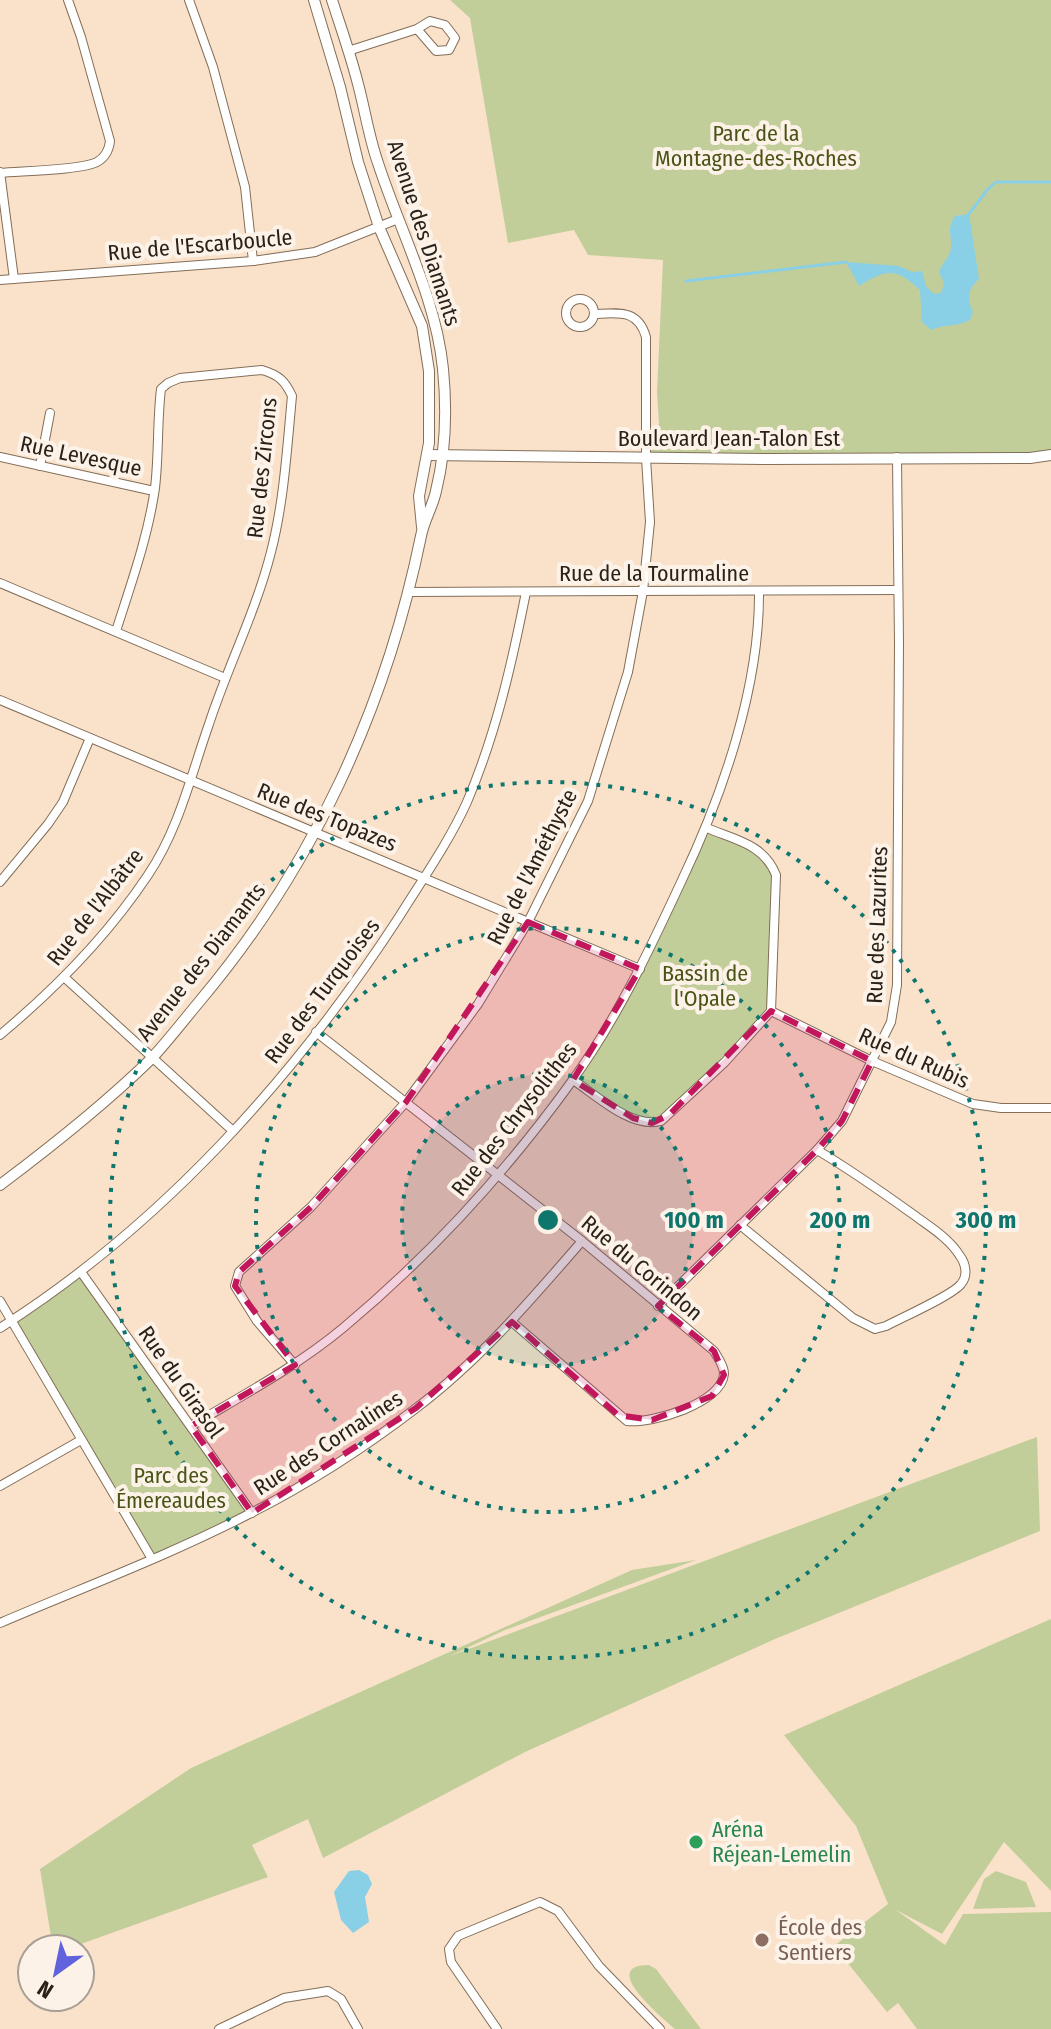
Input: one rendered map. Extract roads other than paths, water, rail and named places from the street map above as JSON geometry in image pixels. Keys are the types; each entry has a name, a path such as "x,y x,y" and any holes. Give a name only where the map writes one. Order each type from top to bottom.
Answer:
{"street":[{"path":"14,279 0,172 93,164 109,148 110,141 68,0"},
{"path":"189,0 213,67 245,187 253,261"},
{"name":"Avenue des Diamants","path":"314,0 379,227 422,326 429,371 427,455 419,496 422,529"},
{"name":"Avenue des Diamants","path":"0,1185 53,1144 152,1058 246,943 316,832 362,734 383,681 410,592 422,529 436,494 443,456 443,368 436,322 376,159 332,0"},
{"path":"348,51 417,29 430,21 439,22 453,32 454,44 449,50 436,51 417,29"},
{"name":"Rue de l'Escarboucle","path":"0,280 253,261 315,252 398,219"},
{"name":"Rue de l'Améthyste","path":"295,1365 257,1321 235,1286 239,1272 311,1207 406,1102 478,1004 528,922 588,801 628,672 643,591 650,522 646,458 646,337 643,325 637,318 627,314 594,314"},
{"name":"Rue des Zircons","path":"116,631 146,533 154,491 160,445 161,389 180,378 262,370 275,374 286,383 292,396 272,550 225,678 192,781"},
{"path":"40,466 50,413"},
{"name":"Boulevard Jean-Talon Est","path":"427,455 1051,458"},
{"name":"Rue Levesque","path":"0,457 154,491"},
{"name":"Rue des Lazurites","path":"658,1306 817,1150 842,1121 891,1022 897,985 897,457"},
{"path":"0,583 225,678"},
{"name":"Rue de la Tourmaline","path":"410,592 898,590"},
{"name":"Rue des Chrysolithes","path":"191,1426 295,1365 398,1280 497,1174 573,1080 640,969 707,828 737,737 759,626 759,591"},
{"name":"Rue des Turquoises","path":"0,1328 81,1272 159,1206 276,1082 375,952 425,877 466,803 493,731 509,674 526,592"},
{"name":"Rue des Topazes","path":"0,700 640,969"},
{"path":"0,882 63,802 90,738"},
{"name":"Rue de l'Albâtre","path":"0,1035 64,977 110,925 148,875 170,837 192,781"},
{"path":"573,1080 633,1118 652,1123 661,1121 725,1062 771,1011 776,875 770,859 745,841 707,828"},
{"path":"64,977 233,1131"},
{"name":"Rue du Rubis","path":"771,1011 872,1061 973,1104 1001,1108 1051,1108"},
{"name":"Rue du Corindon","path":"316,1032 582,1241 714,1351 722,1363 724,1375 712,1396 652,1420 639,1423 627,1421 512,1322"},
{"path":"740,1225 853,1318 875,1329 950,1294 961,1284 966,1275 965,1266 961,1256 945,1238 862,1177 817,1150"},
{"name":"Rue des Cornalines","path":"0,1623 252,1513 340,1461 416,1408 473,1360 512,1322 582,1241"},
{"name":"Rue du Girasol","path":"81,1272 252,1513"},
{"path":"0,1301 152,1559"},
{"path":"0,1486 81,1440"},
{"path":"497,2029 451,1962 449,1949 458,1936 540,1902 558,1911 599,1966 660,2029"},
{"path":"226,2028 284,1998 328,1991 341,1999 358,2029"}],"water":[{"path":"969,214 979,279 970,290 969,302 973,312 970,320 965,322 931,330 922,322 920,290 912,283 891,273 877,276 859,286 846,262 922,271 926,286 934,294 941,293 944,283 939,272 950,251 951,225 955,216"},
{"path":"359,1870 368,1875 372,1884 365,1897 369,1922 353,1933 341,1920 334,1892 349,1871"}],"waterway":[{"path":"969,214 996,182 1051,182"},
{"path":"686,281 846,262"}],"place":[{"name":"Aréna Réjean‑Lemelin","path":"696,1842"},
{"name":"École des Sentiers","path":"762,1940"}],"park label":[{"name":"Parc de la Montagne-des-Roches","path":"756,146"},
{"name":"Bassin de l'Opale","path":"705,986"},
{"name":"Parc des Émereaudes","path":"171,1488"}]}
